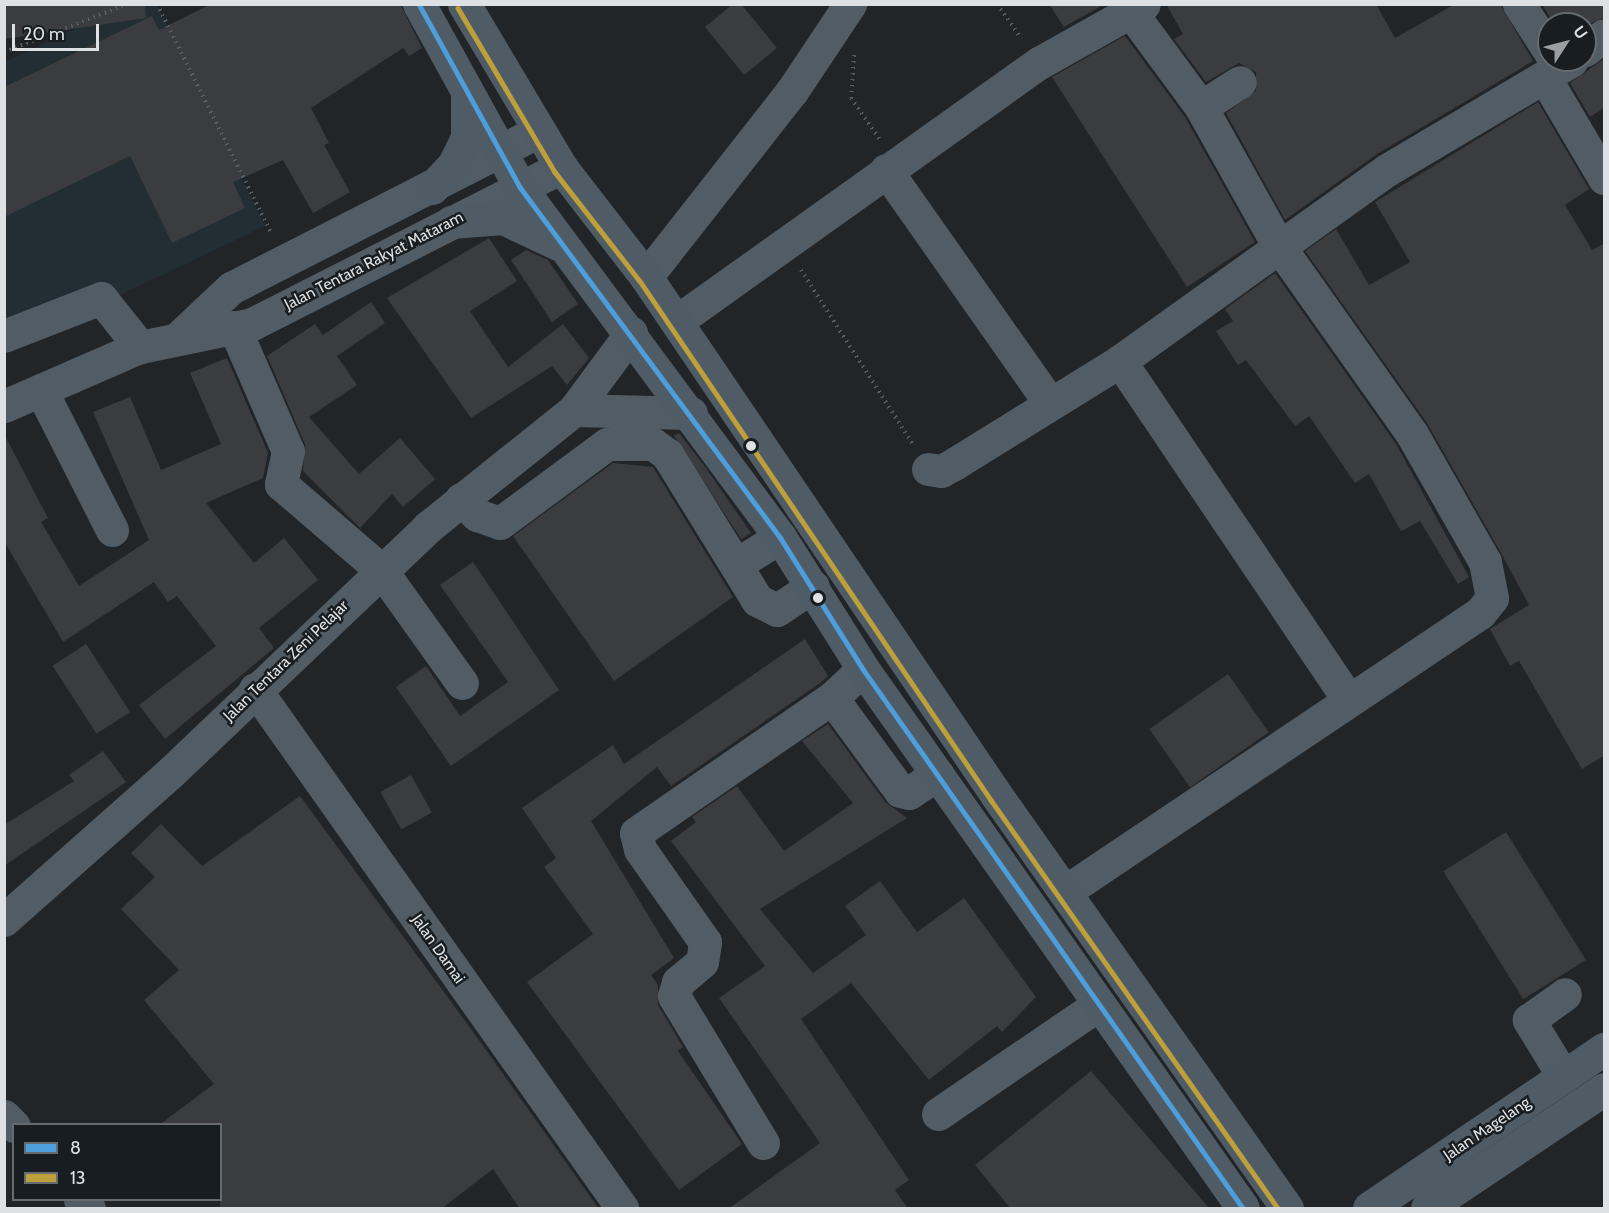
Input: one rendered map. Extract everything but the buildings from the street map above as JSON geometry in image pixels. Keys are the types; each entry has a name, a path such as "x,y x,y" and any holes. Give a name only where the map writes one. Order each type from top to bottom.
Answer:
{"main road":[{"path":"419,4 520,187 691,413 780,537 813,586 863,669 1243,1209"},
{"path":"464,4 561,167 677,321 997,796 1066,891 1287,1209"},
{"path":"432,188 454,164 467,136 466,90"},
{"path":"451,222 521,222 569,251"},
{"path":"967,818 997,796"},
{"name":"Jalan Magelang","path":"1369,1209 1605,1049"},
{"name":"Jalan Magelang","path":"1427,1209 1605,1089"}],"street":[{"path":"646,277 792,91 850,4"},
{"path":"1519,4 1537,28"},
{"path":"677,321 1039,63 1133,7 1201,107 1278,245 1412,434 1493,582 1492,598 1480,613 1348,699 1066,891"},
{"path":"928,469 941,471 954,464 1049,402 1120,361 1278,245 1387,170 1543,72"},
{"path":"1565,72 1605,178"},
{"path":"1201,107 1240,82"},
{"name":"Jalan Tentara Rakyat Mataram","path":"180,336 231,288 432,188 539,131"},
{"path":"892,166 1049,402"},
{"name":"Jalan Tentara Rakyat Mataram","path":"4,406 140,347 180,336 252,324 561,167"},
{"path":"4,336 101,298 140,347"},
{"path":"234,327 288,451 281,484 381,570 462,683"},
{"name":"Jalan Tentara Zeni Pelajar","path":"4,920 169,774 381,570 461,499 565,417 631,333"},
{"path":"1120,361 1348,699"},
{"path":"41,390 112,530"},
{"path":"584,461 565,417 691,413"},
{"path":"461,499 477,515 500,523 607,444 653,444 667,454 737,564 757,600 777,610 813,586"},
{"path":"737,564 780,537"},
{"path":"764,1143 674,996 678,982 702,962 705,942 639,849 636,834 832,698 863,669"},
{"name":"Jalan Damai","path":"255,689 622,1209"},
{"path":"832,698 900,791 909,793 937,774"},
{"path":"1563,1076 1529,1020 1565,994"},
{"path":"938,1114 1099,1004"}],"path":[{"path":"4,52 128,4"},
{"path":"157,4 265,217 272,235 273,267"},
{"path":"997,4 1039,63"},
{"path":"856,46 851,98 892,166"},
{"path":"784,244 928,469"}],"shaded area":[{"path":"127,5 157,5 265,226 5,350 4,62"}],"transit line":[{"name":"8","path":"419,4 520,187 780,537 863,669 1243,1208"},
{"name":"13","path":"458,8 555,172 640,281 991,800 1278,1208"}]}
